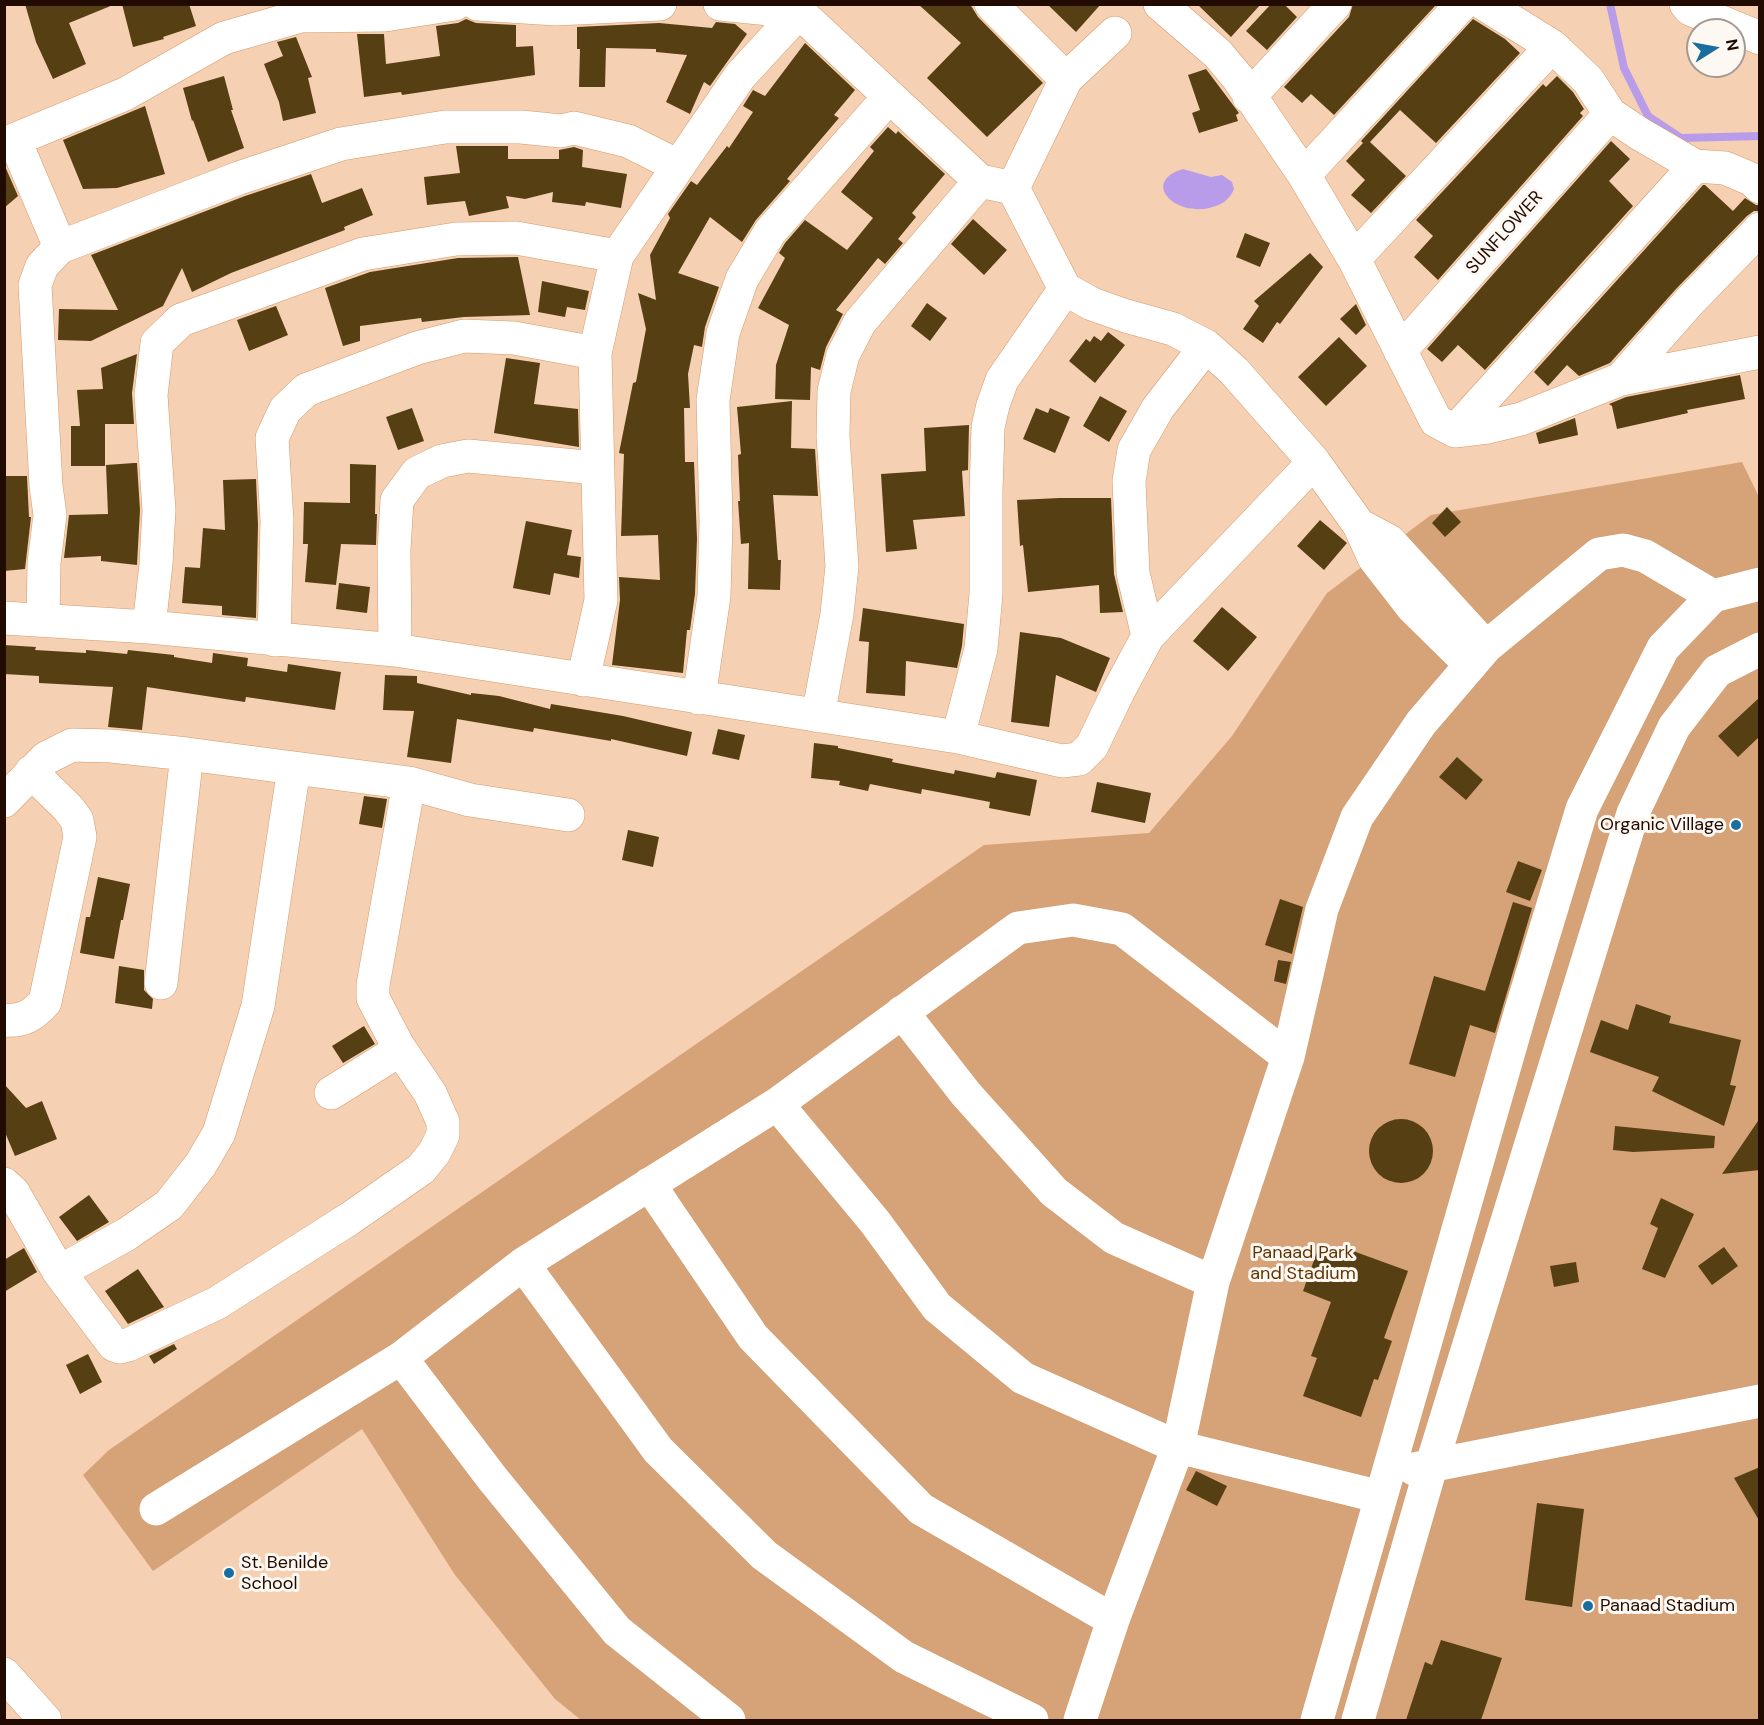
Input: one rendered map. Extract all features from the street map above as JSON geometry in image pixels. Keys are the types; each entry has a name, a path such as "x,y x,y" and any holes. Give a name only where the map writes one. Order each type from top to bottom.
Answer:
{"street":[{"path":"60,247 10,142 125,94 224,38 301,16 385,15 455,4"},
{"path":"477,4 556,9 660,4"},
{"path":"720,4 799,8 889,97 980,181 1013,188"},
{"path":"991,4 1066,79"},
{"path":"1160,4 1195,14 1218,54 1238,78 1304,175 1353,260 1436,421 1455,431 1488,427 1521,419 1621,379 1760,352"},
{"path":"1250,97 1335,4"},
{"path":"1304,175 1462,4"},
{"path":"1484,4 1552,46 1588,80 1611,114 1695,166 1725,168 1751,179 1760,187"},
{"path":"1686,4 1690,9 1760,38"},
{"path":"583,680 601,600 595,353 617,256 740,76 799,8"},
{"path":"1013,188 1066,79 1115,33"},
{"path":"1353,260 1552,46"},
{"path":"699,698 714,596 716,522 713,400 723,333 742,279 770,232 889,97"},
{"name":"SUNFLOWER","path":"1400,351 1611,114"},
{"path":"43,620 44,563 50,516 46,486 35,285 42,266 60,247 239,178 341,144 445,127 521,127 561,131 574,128 628,141 678,166"},
{"path":"1455,431 1695,166"},
{"path":"818,716 837,614 842,566 833,436 834,392 843,355 860,322 980,181"},
{"path":"1013,188 1065,289 1092,304 1173,329 1206,346 1234,371 1314,462 1359,525 1374,558 1412,607 1478,656"},
{"path":"1621,379 1689,302 1760,229"},
{"path":"148,627 156,564 159,510 151,395 157,343 181,320 363,254 456,239 516,238 617,256"},
{"path":"958,737 982,638 986,594 988,427 993,405 1002,380 1065,289"},
{"path":"274,640 277,521 272,438 285,410 306,390 417,348 464,336 514,338 595,353"},
{"path":"1148,636 1133,573 1129,481 1134,450 1158,408 1206,346"},
{"path":"395,650 394,550 397,500 417,473 442,461 468,456 597,468"},
{"path":"4,618 148,627 395,650 958,737 1062,761 1079,759 1092,746 1148,636 1314,462"},
{"path":"1080,1720 1113,1620 1178,1447 1213,1282 1288,1057 1322,909 1357,817 1420,723 1478,656 1599,554 1623,550 1645,556 1713,596"},
{"path":"1317,1720 1581,809 1663,648 1713,596 1760,584"},
{"path":"1358,1720 1431,1467 1633,813 1674,727 1717,671 1760,649"},
{"path":"4,801 46,758 72,745 111,746 188,754 409,783 470,800 568,815"},
{"path":"160,983 188,754"},
{"path":"59,1272 127,1234 169,1205 201,1164 219,1133 258,1006 294,768"},
{"path":"4,1020 13,1021 31,1016 45,1002 80,837 77,820 68,808 31,772"},
{"path":"4,1184 13,1192 59,1272 114,1345 120,1347 138,1342 217,1303 349,1219 421,1168 434,1153 443,1135 443,1122 430,1093 398,1046 373,998 373,985 409,783"},
{"path":"156,1509 401,1358 523,1264 777,1104 1018,928 1073,920 1122,929 1288,1057"},
{"path":"902,1012 966,1094 1054,1192 1114,1238 1213,1282"},
{"path":"331,1093 395,1053 398,1046"},
{"path":"777,1104 875,1222 938,1307 1023,1378 1178,1447 1385,1484 1431,1467 1760,1401"},
{"path":"649,1184 753,1336 921,1509 1113,1620"},
{"path":"523,1264 658,1450 764,1555 904,1657 1032,1720"},
{"path":"401,1358 492,1478 617,1631 729,1720"},
{"path":"4,1674 45,1720"}],"green space":[{"name":"Panaad Park and Stadium","path":"1742,462 1760,499 1759,1720 581,1720 555,1699 455,1575 362,1429 153,1571 83,1475 109,1450 984,845 1149,833 1232,736 1327,593 1431,515"}],"shaded area":[{"path":"1183,169 1211,177 1222,175 1232,182 1234,189 1224,202 1209,208 1184,207 1174,203 1164,189 1164,182 1171,175"}],"building":[{"path":"25,4 113,5 69,23 86,64 53,79 36,42"},
{"path":"122,4 189,4 196,26 163,37 164,39 133,47"},
{"path":"918,4 970,4 978,17 1043,83 987,137 927,78 961,43"},
{"path":"1047,4 1101,4 1076,32"},
{"path":"1197,4 1261,4 1231,37"},
{"path":"1271,4 1284,4 1297,17 1267,50 1246,31"},
{"path":"1353,4 1433,4 1435,6 1334,115 1311,94 1302,103 1284,87 1349,17"},
{"path":"466,19 476,23 516,25 516,47 533,46 535,75 402,95 401,92 364,97 357,34 384,34 386,64 440,56 436,26 458,23"},
{"path":"1473,19 1505,39 1520,53 1436,143 1400,110 1370,142 1406,176 1371,213 1351,195 1365,180 1346,161 1363,143 1361,141"},
{"path":"716,22 735,24 747,34 710,86 704,82 690,114 666,102 687,55 656,52 656,49 606,48 605,87 579,87 580,49 577,49 577,27 659,23 712,28"},
{"path":"296,37 312,77 308,78 316,113 283,121 279,102 264,64 283,56 277,42"},
{"path":"805,43 855,90 834,115 839,118 787,179 790,181 756,220 742,242 710,217 678,273 719,287 705,327 702,347 694,345 688,374 690,408 684,408 685,462 694,462 697,539 695,594 690,630 687,630 683,673 612,665 620,600 619,577 660,580 658,535 621,536 624,454 619,453 646,329 638,293 656,300 650,255 670,218 668,214 691,181 697,185 727,146 729,148 753,112 743,106 753,90 765,96"},
{"path":"1206,69 1239,113 1236,115 1238,121 1199,133 1192,113 1200,110 1188,75"},
{"path":"224,76 233,110 231,110 244,148 208,162 192,121 183,88"},
{"path":"1557,76 1573,92 1584,109 1580,113 1583,116 1438,280 1414,257 1433,236 1416,220 1543,84 1546,87"},
{"path":"145,106 165,174 117,188 83,189 63,140"},
{"path":"888,127 896,134 898,131 945,174 912,213 916,217 898,239 903,243 885,264 878,258 836,310 843,314 826,347 820,370 811,367 810,400 775,399 776,365 789,325 758,308 785,258 779,253 805,220 847,250 873,218 841,192 874,151 870,147"},
{"path":"1611,141 1630,159 1609,181 1633,206 1485,370 1458,345 1442,362 1427,349"},
{"path":"456,146 508,146 508,159 559,159 559,150 574,147 583,150 582,167 627,174 621,208 586,202 585,206 552,202 553,192 525,199 506,196 509,208 469,216 465,201 427,205 424,177 460,173"},
{"path":"4,164 18,196 4,208"},
{"path":"311,174 322,203 362,188 373,215 344,227 345,230 231,273 192,292 182,268 163,306 91,341 58,340 59,309 118,310 91,255 245,196"},
{"path":"1703,185 1733,211 1745,198 1760,205 1760,211 1754,211 1747,216 1676,289 1610,363 1579,376 1567,365 1548,386 1534,372"},
{"path":"973,219 1007,250 984,275 951,244"},
{"path":"1245,233 1270,243 1260,267 1236,257"},
{"path":"1310,253 1323,267 1280,324 1277,322 1263,343 1243,329 1259,306 1254,301"},
{"path":"518,257 530,315 464,317 422,322 421,318 360,326 360,341 343,346 325,288 370,272 458,258"},
{"path":"542,281 589,291 585,310 567,307 565,317 538,312"},
{"path":"927,303 947,318 930,341 911,326"},
{"path":"1356,304 1366,325 1356,335 1340,319"},
{"path":"276,306 288,335 249,351 237,320"},
{"path":"1108,332 1125,345 1095,383 1069,361 1086,339 1090,342 1094,336 1101,341"},
{"path":"1339,337 1367,366 1326,406 1298,377"},
{"path":"137,354 132,393 134,424 105,424 105,466 71,466 71,426 80,426 77,390 103,389 101,368"},
{"path":"506,358 540,363 534,404 578,409 579,447 494,433"},
{"path":"1740,375 1745,399 1687,410 1688,413 1617,429 1612,406 1609,404 1626,397"},
{"path":"1100,396 1127,411 1109,442 1083,426"},
{"path":"792,401 791,448 815,449 818,496 773,495 778,560 781,560 780,590 748,589 749,543 741,544 738,501 740,501 738,455 741,454 737,407"},
{"path":"412,408 424,441 398,450 386,417"},
{"path":"1036,408 1048,413 1050,408 1070,417 1055,453 1023,439"},
{"path":"1575,418 1578,435 1539,444 1536,433"},
{"path":"969,425 968,470 962,471 965,516 913,520 917,549 886,552 881,474 926,471 924,428"},
{"path":"137,463 140,510 137,565 101,561 101,556 64,558 69,515 108,514 106,465"},
{"path":"350,464 376,465 376,545 341,544 336,585 305,582 308,544 303,544 304,502 350,503"},
{"path":"4,476 27,476 29,517 31,517 25,569 4,571"},
{"path":"256,479 258,525 256,618 222,615 222,606 182,603 185,567 200,568 203,528 225,530 223,480"},
{"path":"1111,498 1114,574 1123,612 1100,613 1099,585 1028,592 1023,545 1020,546 1017,500"},
{"path":"1447,507 1461,522 1445,537 1432,523"},
{"path":"1320,520 1347,543 1324,570 1297,546"},
{"path":"526,521 572,530 567,555 581,557 579,578 554,573 550,595 513,588"},
{"path":"339,583 370,587 367,613 336,609"},
{"path":"1222,607 1257,637 1228,671 1193,641"},
{"path":"863,608 964,624 957,668 906,661 905,696 866,693 869,642 859,641"},
{"path":"1020,632 1061,638 1110,658 1096,692 1056,675 1049,727 1011,722"},
{"path":"4,645 36,647 35,650 86,653 86,650 127,654 128,650 174,655 174,657 212,663 213,653 248,658 247,666 287,672 288,664 341,672 335,710 246,697 245,702 147,687 142,730 108,727 113,687 39,683 39,676 4,674"},
{"path":"385,675 417,676 417,683 471,695 471,693 499,696 550,709 551,704 623,716 692,732 687,756 611,739 611,741 534,728 533,732 457,719 451,763 407,757 414,711 383,710"},
{"path":"1760,697 1760,736 1738,757 1718,736"},
{"path":"718,729 745,735 739,760 712,754"},
{"path":"814,743 838,746 838,748 893,759 892,762 954,774 955,770 995,778 997,772 1037,780 1030,816 989,808 990,802 922,789 921,794 870,784 868,791 839,785 840,781 811,778"},
{"path":"1457,757 1483,780 1466,800 1439,777"},
{"path":"1097,782 1151,793 1145,823 1091,812"},
{"path":"364,796 387,799 382,828 359,824"},
{"path":"628,830 659,837 653,867 622,860"},
{"path":"1518,861 1542,870 1530,901 1506,892"},
{"path":"98,877 130,884 114,959 80,953 86,917 90,917"},
{"path":"1280,899 1303,907 1292,954 1265,945"},
{"path":"1513,902 1532,908 1495,1033 1470,1025 1455,1077 1409,1064 1434,976 1485,991"},
{"path":"1278,960 1291,962 1286,984 1274,981"},
{"path":"119,966 144,970 144,990 153,999 152,1009 115,1003"},
{"path":"1636,1004 1671,1016 1669,1023 1741,1040 1730,1085 1736,1086 1724,1126 1652,1091 1659,1077 1590,1052 1601,1020 1628,1030"},
{"path":"364,1026 375,1044 343,1063 332,1046"},
{"path":"4,1084 26,1108 42,1101 57,1139 15,1156 4,1130"},
{"path":"1760,1118 1760,1170 1722,1174"},
{"path":"1395,1119 1407,1119 1424,1128 1431,1139 1433,1151 1431,1163 1424,1174 1407,1183 1395,1183 1383,1178 1374,1169 1369,1157 1369,1145 1374,1133 1383,1124"},
{"path":"1615,1126 1715,1136 1714,1148 1633,1152 1613,1150"},
{"path":"89,1195 109,1222 77,1241 59,1217"},
{"path":"1661,1198 1694,1214 1665,1278 1642,1269 1658,1228 1650,1224"},
{"path":"1724,1247 1738,1266 1712,1285 1698,1266"},
{"path":"24,1248 37,1272 4,1292 4,1260"},
{"path":"1318,1249 1349,1260 1353,1251 1408,1271 1384,1338 1392,1341 1378,1380 1374,1379 1361,1417 1303,1396 1317,1358 1311,1356 1331,1302 1303,1291"},
{"path":"1576,1262 1579,1282 1554,1287 1550,1266"},
{"path":"138,1269 164,1307 128,1324 105,1291"},
{"path":"174,1344 177,1349 154,1364 149,1356"},
{"path":"88,1354 102,1382 80,1394 66,1365"},
{"path":"1760,1467 1760,1522 1734,1478"},
{"path":"1196,1471 1227,1486 1217,1506 1186,1490"},
{"path":"1537,1503 1584,1509 1572,1607 1525,1600"},
{"path":"1441,1640 1502,1658 1481,1720 1406,1720 1425,1662 1432,1665"}],"waterway":[{"path":"1610,4 1624,68 1648,116 1681,138 1760,136"}],"place":[{"name":"Organic Village","path":"1736,825"},
{"name":"St. Benilde School","path":"229,1573"},
{"name":"Panaad Stadium","path":"1588,1606"}]}
